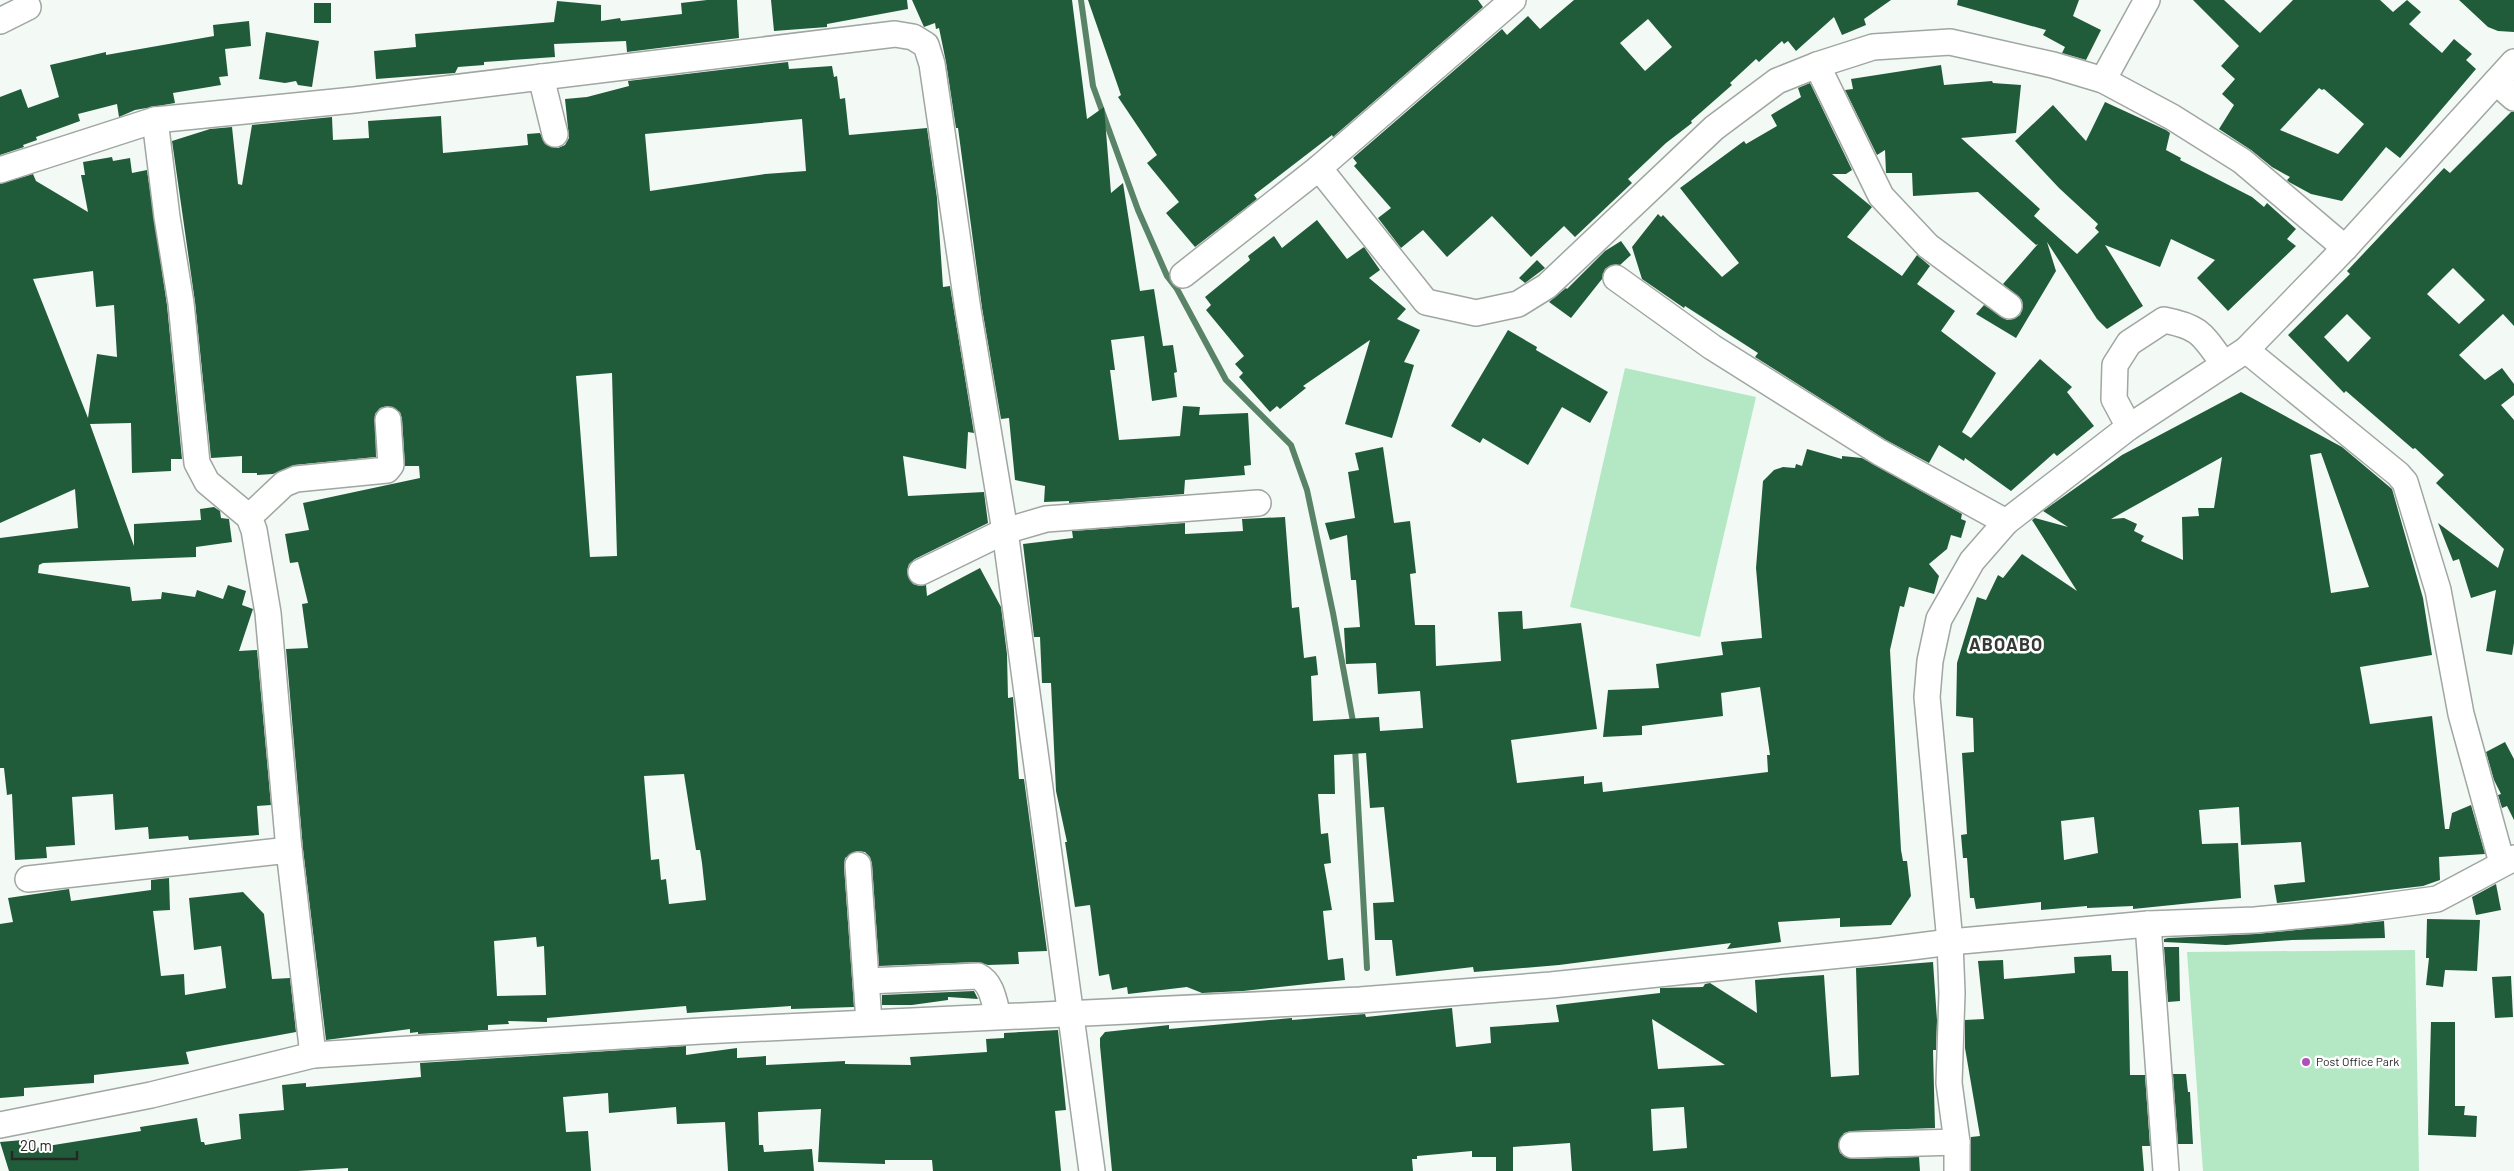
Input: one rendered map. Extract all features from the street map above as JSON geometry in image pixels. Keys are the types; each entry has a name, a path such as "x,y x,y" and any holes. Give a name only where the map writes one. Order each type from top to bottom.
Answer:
{"street":[{"path":"1183,275 1319,168 1513,0"},
{"path":"2103,80 2147,0"},
{"path":"0,21 28,7"},
{"path":"0,170 155,120 354,100 894,34 913,37 926,45 932,64 1005,531 1092,1171"},
{"path":"1319,168 1426,302 1476,313 1518,304 1547,286 1714,128 1777,80 1817,65 1873,48 1950,42 2054,65 2103,80 2172,117 2242,161 2345,248"},
{"path":"1957,1171 1957,1142 1949,1083 1952,993 1950,942 1928,697 1930,661 1939,619 1972,562 2006,522 2129,427 2223,362 2246,350 2345,248 2514,62"},
{"path":"1817,65 1881,196 1928,246 2009,306"},
{"path":"541,77 555,134"},
{"path":"2496,82 2514,98"},
{"path":"155,120 167,217 181,303 197,463 207,482 249,517 254,530 268,613 290,850 313,1055"},
{"path":"1616,278 1720,353 1879,452 2006,522"},
{"path":"2129,427 2114,399 2115,365 2129,343 2164,320 2188,324 2201,333 2223,362"},
{"path":"0,1125 151,1095 313,1055 869,1022 1360,1000 1551,985 1950,942 2148,924 2264,919 2349,911 2437,899 2508,861 2462,714 2438,590 2405,482 2398,474 2246,350"},
{"path":"249,517 284,484 296,479 387,470 391,466 388,420"},
{"path":"921,572 1005,531 1046,519 1258,503"},
{"path":"28,879 290,850"},
{"path":"858,865 869,1022"},
{"path":"2148,924 2166,1171"},
{"path":"867,981 978,976 989,986 998,1016"},
{"path":"1852,1144 1957,1142"}],"green space":[{"path":"1625,368 1756,397 1700,637 1570,607"},
{"name":"Post Office Park","path":"2415,950 2419,1171 2203,1171 2187,952"}],"building":[{"path":"707,0 737,0 739,38 627,52 626,41 554,44 555,57 484,62 484,65 458,67 455,73 376,79 374,51 416,47 415,34 554,22 557,1 601,5 601,21 620,18 621,21 682,14 681,3"},
{"path":"771,0 907,0 908,9 827,24 827,27 774,31"},
{"path":"912,0 1072,0 1087,119 1104,107 1111,193 1123,183 1140,291 1154,289 1163,346 1173,345 1177,372 1174,373 1177,397 1152,401 1144,336 1111,340 1115,370 1110,370 1119,440 1180,436 1183,406 1200,407 1199,415 1248,413 1251,465 1244,466 1245,475 1185,480 1184,494 1069,503 1069,501 1044,502 1045,486 1015,480 1009,418 1001,419 982,308 958,128 956,128 939,28 936,29 935,23 924,27"},
{"path":"1088,0 1478,0 1483,7 1333,137 1332,135 1254,195 1257,199 1195,247 1166,213 1179,202 1147,163 1157,155 1118,97 1121,95"},
{"path":"1574,0 1891,0 1864,19 1866,25 1842,35 1834,17 1796,51 1788,41 1784,44 1782,41 1759,62 1756,59 1730,83 1732,85 1691,121 1692,123 1666,143 1628,179 1632,183 1575,237 1564,226 1531,257 1492,216 1447,257 1423,230 1401,248 1378,218 1391,208 1354,166 1357,163 1353,158 1502,29 1507,35 1528,16 1540,29","holes":["1648,19 1672,47 1645,71 1620,43"]},
{"path":"1958,0 2079,0 2073,16 2101,30 2086,60 2062,53 2065,47 2043,35 2046,30 1957,5"},
{"path":"2193,0 2224,0 2260,33 2293,0 2380,0 2393,12 2407,0 2421,12 2409,24 2442,53 2454,39 2472,54 2466,60 2476,69 2400,158 2386,147 2342,201 2311,194 2289,182 2287,180 2290,177 2272,167 2251,150 2219,129 2234,105 2222,94 2235,79 2221,66 2239,46","holes":["2319,88 2324,89 2364,124 2338,154 2280,130"]},
{"path":"2459,0 2514,0 2514,32 2498,31 2488,27"},
{"path":"314,3 331,3 331,23 314,23"},
{"path":"249,21 251,46 225,49 228,76 219,77 221,85 173,93 175,103 135,110 119,117 117,104 78,114 80,121 36,137 37,140 23,145 24,147 0,155 0,97 21,89 28,108 59,97 50,65 106,52 106,55 214,36 213,25"},
{"path":"266,32 319,41 312,87 298,85 296,81 285,83 259,79"},
{"path":"788,62 789,69 832,66 834,77 837,76 840,99 845,98 849,135 927,128 937,198 943,287 950,286 974,433 968,432 966,469 903,456 908,496 984,492 988,523 915,559 909,564 907,571 913,584 926,585 927,596 980,568 1001,607 1007,654 1008,698 1013,697 1019,779 1024,779 1047,951 1018,952 1019,964 988,965 977,962 879,966 872,864 870,857 865,852 857,851 845,858 844,866 854,1007 791,1009 791,1006 687,1013 686,1006 547,1018 547,1022 508,1021 509,1024 488,1025 488,1030 418,1034 418,1032 410,1033 410,1029 326,1040 303,849 286,649 308,648 302,604 308,603 298,562 290,563 285,534 309,530 303,503 420,478 419,466 405,466 402,419 400,412 388,406 380,408 375,414 376,457 294,465 273,474 257,475 257,473 242,473 242,456 211,458 195,302 172,141 210,129 232,127 238,184 242,185 252,125 332,117 333,140 369,138 368,121 441,116 443,153 528,145 527,134 540,133 545,144 558,148 565,145 569,138 565,99 587,97 629,86 628,81","holes":["802,119 806,171 765,174 650,191 645,134","612,373 617,556 590,557 576,376","684,774 696,850 700,850 706,900 669,904 666,879 661,880 659,859 651,860 644,776","536,937 537,947 544,946 546,995 497,996 494,941"]},
{"path":"1941,65 1944,85 1992,81 1993,83 2021,85 2016,133 1961,138 2040,209 2034,216 2077,254 2099,232 2095,228 2098,224 2059,188 2015,141 2053,105 2086,141 2105,102 2166,130 2170,133 2166,150 2181,158 2180,160 2252,197 2264,207 2267,203 2296,229 2287,239 2296,246 2228,311 2197,278 2215,260 2171,239 2160,267 2105,245 2143,306 2107,329 2097,319 2047,242 2056,271 2016,338 1976,314 1984,305 2007,320 2014,319 2020,315 2023,307 2022,300 2003,284 2038,244 2036,245 1978,192 1913,196 1912,173 1886,173 1885,150 1877,155 1845,90 1853,89 1851,79"},
{"path":"1810,83 1852,170 1846,174 1832,174 1872,207 1847,237 1902,276 1917,255 1930,266 1917,284 1955,311 1941,331 1996,373 1962,432 1971,438 2040,359 2072,387 2067,392 2094,426 2057,456 2054,453 2011,491 1965,458 1964,461 1939,445 1929,463 1886,440 1755,357 1758,353 1685,306 1684,308 1642,279 1632,247 1658,214 1661,217 1663,215 1722,277 1739,263 1680,188 1744,141 1746,144 1777,126 1771,115 1801,97 1798,88"},
{"path":"2511,112 2514,112 2514,326 2503,314 2459,355 2485,380 2502,368 2514,384 2514,395 2501,405 2514,420 2514,643 2512,655 2486,651 2496,590 2471,598 2459,559 2453,561 2438,523 2498,568 2504,549 2436,483 2444,475 2415,448 2413,449 2346,391 2344,393 2288,335 2350,274 2347,271 2444,168 2450,173","holes":["2453,268 2485,300 2459,324 2427,294","2347,314 2371,338 2348,362 2324,337"]},
{"path":"112,157 113,161 130,158 132,173 147,170 167,305 182,459 171,459 171,471 132,473 131,423 90,424 134,546 134,524 201,520 200,509 214,507 220,511 221,518 229,519 232,542 196,547 196,557 43,563 39,565 38,573 130,587 132,601 161,599 162,592 195,597 197,590 223,599 228,585 246,591 242,605 253,609 239,651 257,650 271,805 257,806 259,835 189,840 188,836 149,839 148,827 115,830 113,794 72,797 75,845 46,847 47,858 15,860 12,794 7,795 4,768 0,768 0,538 78,528 75,489 0,523 0,184 33,174 36,181 88,212 81,175 85,175 83,162","holes":["93,271 96,307 114,305 117,357 97,354 88,418 33,279"]},
{"path":"1317,220 1347,259 1364,247 1380,270 1369,278 1406,309 1397,319 1420,330 1404,362 1414,365 1392,438 1345,424 1370,340 1303,386 1306,388 1280,409 1277,406 1270,412 1239,377 1243,373 1235,364 1244,356 1206,310 1211,305 1205,297 1250,260 1248,256 1274,236 1282,248"},
{"path":"1621,241 1631,255 1620,265 1611,265 1605,269 1602,279 1571,318 1549,302 1567,289 1605,251"},
{"path":"1537,260 1545,268 1525,283 1519,278"},
{"path":"1508,330 1537,347 1536,350 1608,392 1590,423 1562,407 1528,465 1483,438 1480,443 1451,426"},
{"path":"2241,392 2342,447 2392,489 2423,598 2432,655 2360,667 2370,724 2432,716 2445,829 2449,829 2452,813 2471,805 2485,854 2439,857 2440,880 2423,886 2277,903 2274,885 2305,882 2301,842 2241,845 2239,807 2199,810 2202,844 2238,843 2241,898 2133,909 2133,906 2087,908 2087,906 2041,910 2041,902 1976,909 1974,898 1970,898 1967,858 1963,858 1961,835 1967,834 1962,753 1974,752 1973,718 1956,716 1957,663 1977,597 1986,600 1998,575 2003,578 2022,554 2077,591 2032,520 2035,518 2068,527 2043,511 2122,455","holes":["2321,453 2369,587 2331,593 2310,455","2222,457 2214,508 2198,508 2199,516 2182,517 2183,560 2141,541 2144,536 2134,531 2137,524 2124,518 2111,519","2094,817 2098,853 2064,860 2061,821"]},
{"path":"1383,447 1394,523 1410,521 1416,573 1410,574 1415,625 1435,625 1436,666 1501,661 1498,612 1522,611 1523,629 1581,623 1597,729 1511,740 1517,783 1584,776 1584,784 1602,782 1603,792 1768,772 1767,755 1770,755 1760,687 1721,693 1723,716 1642,726 1642,735 1603,737 1608,690 1659,688 1656,664 1723,655 1721,642 1762,638 1756,568 1763,481 1774,470 1783,467 1795,468 1796,464 1802,466 1807,449 1842,459 1842,456 1862,458 1962,514 1961,519 1966,521 1961,538 1951,535 1947,549 1929,564 1939,576 1934,594 1909,587 1904,607 1900,606 1890,650 1901,850 1903,861 1907,861 1911,896 1891,925 1840,927 1840,918 1778,922 1781,942 1727,949 1731,943 1559,965 1474,972 1473,967 1396,976 1392,940 1375,940 1373,903 1394,902 1384,807 1370,808 1366,753 1334,755 1335,794 1318,794 1321,834 1328,833 1331,863 1324,864 1332,910 1323,911 1328,960 1343,958 1345,980 1243,991 1202,993 1187,987 1128,994 1127,987 1112,990 1109,974 1099,976 1090,905 1075,907 1065,842 1067,842 1056,791 1051,683 1042,683 1040,637 1034,637 1023,544 1073,538 1072,531 1185,523 1185,534 1243,531 1242,519 1285,517 1292,608 1299,607 1304,658 1316,656 1318,675 1311,676 1313,721 1379,717 1380,731 1423,728 1420,691 1378,694 1376,663 1346,664 1344,628 1360,627 1356,580 1351,580 1347,535 1330,540 1325,523 1355,518 1348,472 1359,470 1355,453"},
{"path":"2505,742 2514,759 2514,820 2507,806 2502,808 2498,795 2501,794 2494,780 2486,752"},
{"path":"169,878 170,910 153,911 161,976 184,974 185,995 226,988 221,946 194,950 189,898 243,892 264,914 272,979 290,978 296,1032 186,1052 189,1064 94,1075 94,1083 24,1088 24,1096 0,1098 0,924 13,922 8,898 69,889 71,901 151,890 151,880"},
{"path":"2496,884 2501,910 2476,915 2472,897"},
{"path":"2427,919 2480,920 2477,971 2445,970 2443,987 2426,985 2429,958 2426,958"},
{"path":"2384,921 2385,938 2292,940 2226,945 2164,942 2164,939 2168,938 2256,934"},
{"path":"2164,947 2179,947 2180,1001 2168,1002"},
{"path":"2111,955 2112,971 2128,971 2130,1075 2145,1075 2150,1146 2142,1146 2144,1171 1971,1171 1971,1137 1980,1136 1965,1048 1965,1020 1984,1019 1978,961 2003,960 2004,979 2075,973 2074,957"},
{"path":"1933,962 1937,1020 1936,1050 1933,1050 1935,1128 1852,1131 1844,1133 1838,1145 1840,1153 1852,1159 1919,1157 1920,1171 1572,1171 1570,1143 1513,1147 1513,1171 1496,1171 1496,1157 1472,1157 1472,1151 1417,1156 1417,1159 1412,1159 1413,1171 1112,1171 1100,1046 1100,1038 1105,1032 1169,1025 1169,1029 1292,1018 1292,1020 1365,1014 1366,1017 1452,1008 1456,1047 1491,1043 1490,1027 1559,1022 1556,1005 1660,993 1660,988 1703,987 1705,984 1710,983 1757,1013 1755,980 1824,975 1831,1077 1859,1075 1856,968","holes":["1652,1019 1725,1065 1658,1069","1684,1107 1687,1148 1653,1151 1651,1109"]},
{"path":"2511,976 2513,1017 2495,1018 2492,977"},
{"path":"974,991 978,999 948,997 948,1000 912,1005 882,1005 882,995"},
{"path":"2431,1022 2455,1022 2455,1106 2465,1106 2464,1115 2477,1116 2476,1137 2428,1135"},
{"path":"1058,1030 1066,1110 1055,1111 1061,1171 933,1171 932,1160 885,1160 885,1164 818,1162 821,1109 758,1112 759,1145 763,1145 764,1152 812,1149 814,1171 728,1171 725,1122 677,1124 676,1107 609,1113 608,1093 563,1097 566,1132 588,1131 591,1171 348,1171 348,1168 298,1171 9,1171 0,1142 34,1139 35,1148 141,1131 140,1127 197,1118 201,1142 204,1142 205,1145 241,1139 239,1114 284,1110 282,1085 306,1083 306,1087 421,1077 420,1063 686,1046 686,1055 737,1048 737,1058 766,1056 766,1065 845,1061 845,1064 911,1065 910,1057 987,1052 986,1039 1004,1038 1004,1033"},
{"path":"2173,1074 2186,1074 2188,1092 2190,1092 2193,1144 2178,1144"}],"waterway":[{"path":"1081,0 1093,86 1138,210 1167,276 1177,289 1226,380 1291,445 1307,490 1333,613 1354,727"},
{"path":"1355,747 1367,968"}],"place":[{"name":"Post Office Park","path":"2306,1062"}],"district":[{"name":"ABOABO","path":"2006,645"}]}
